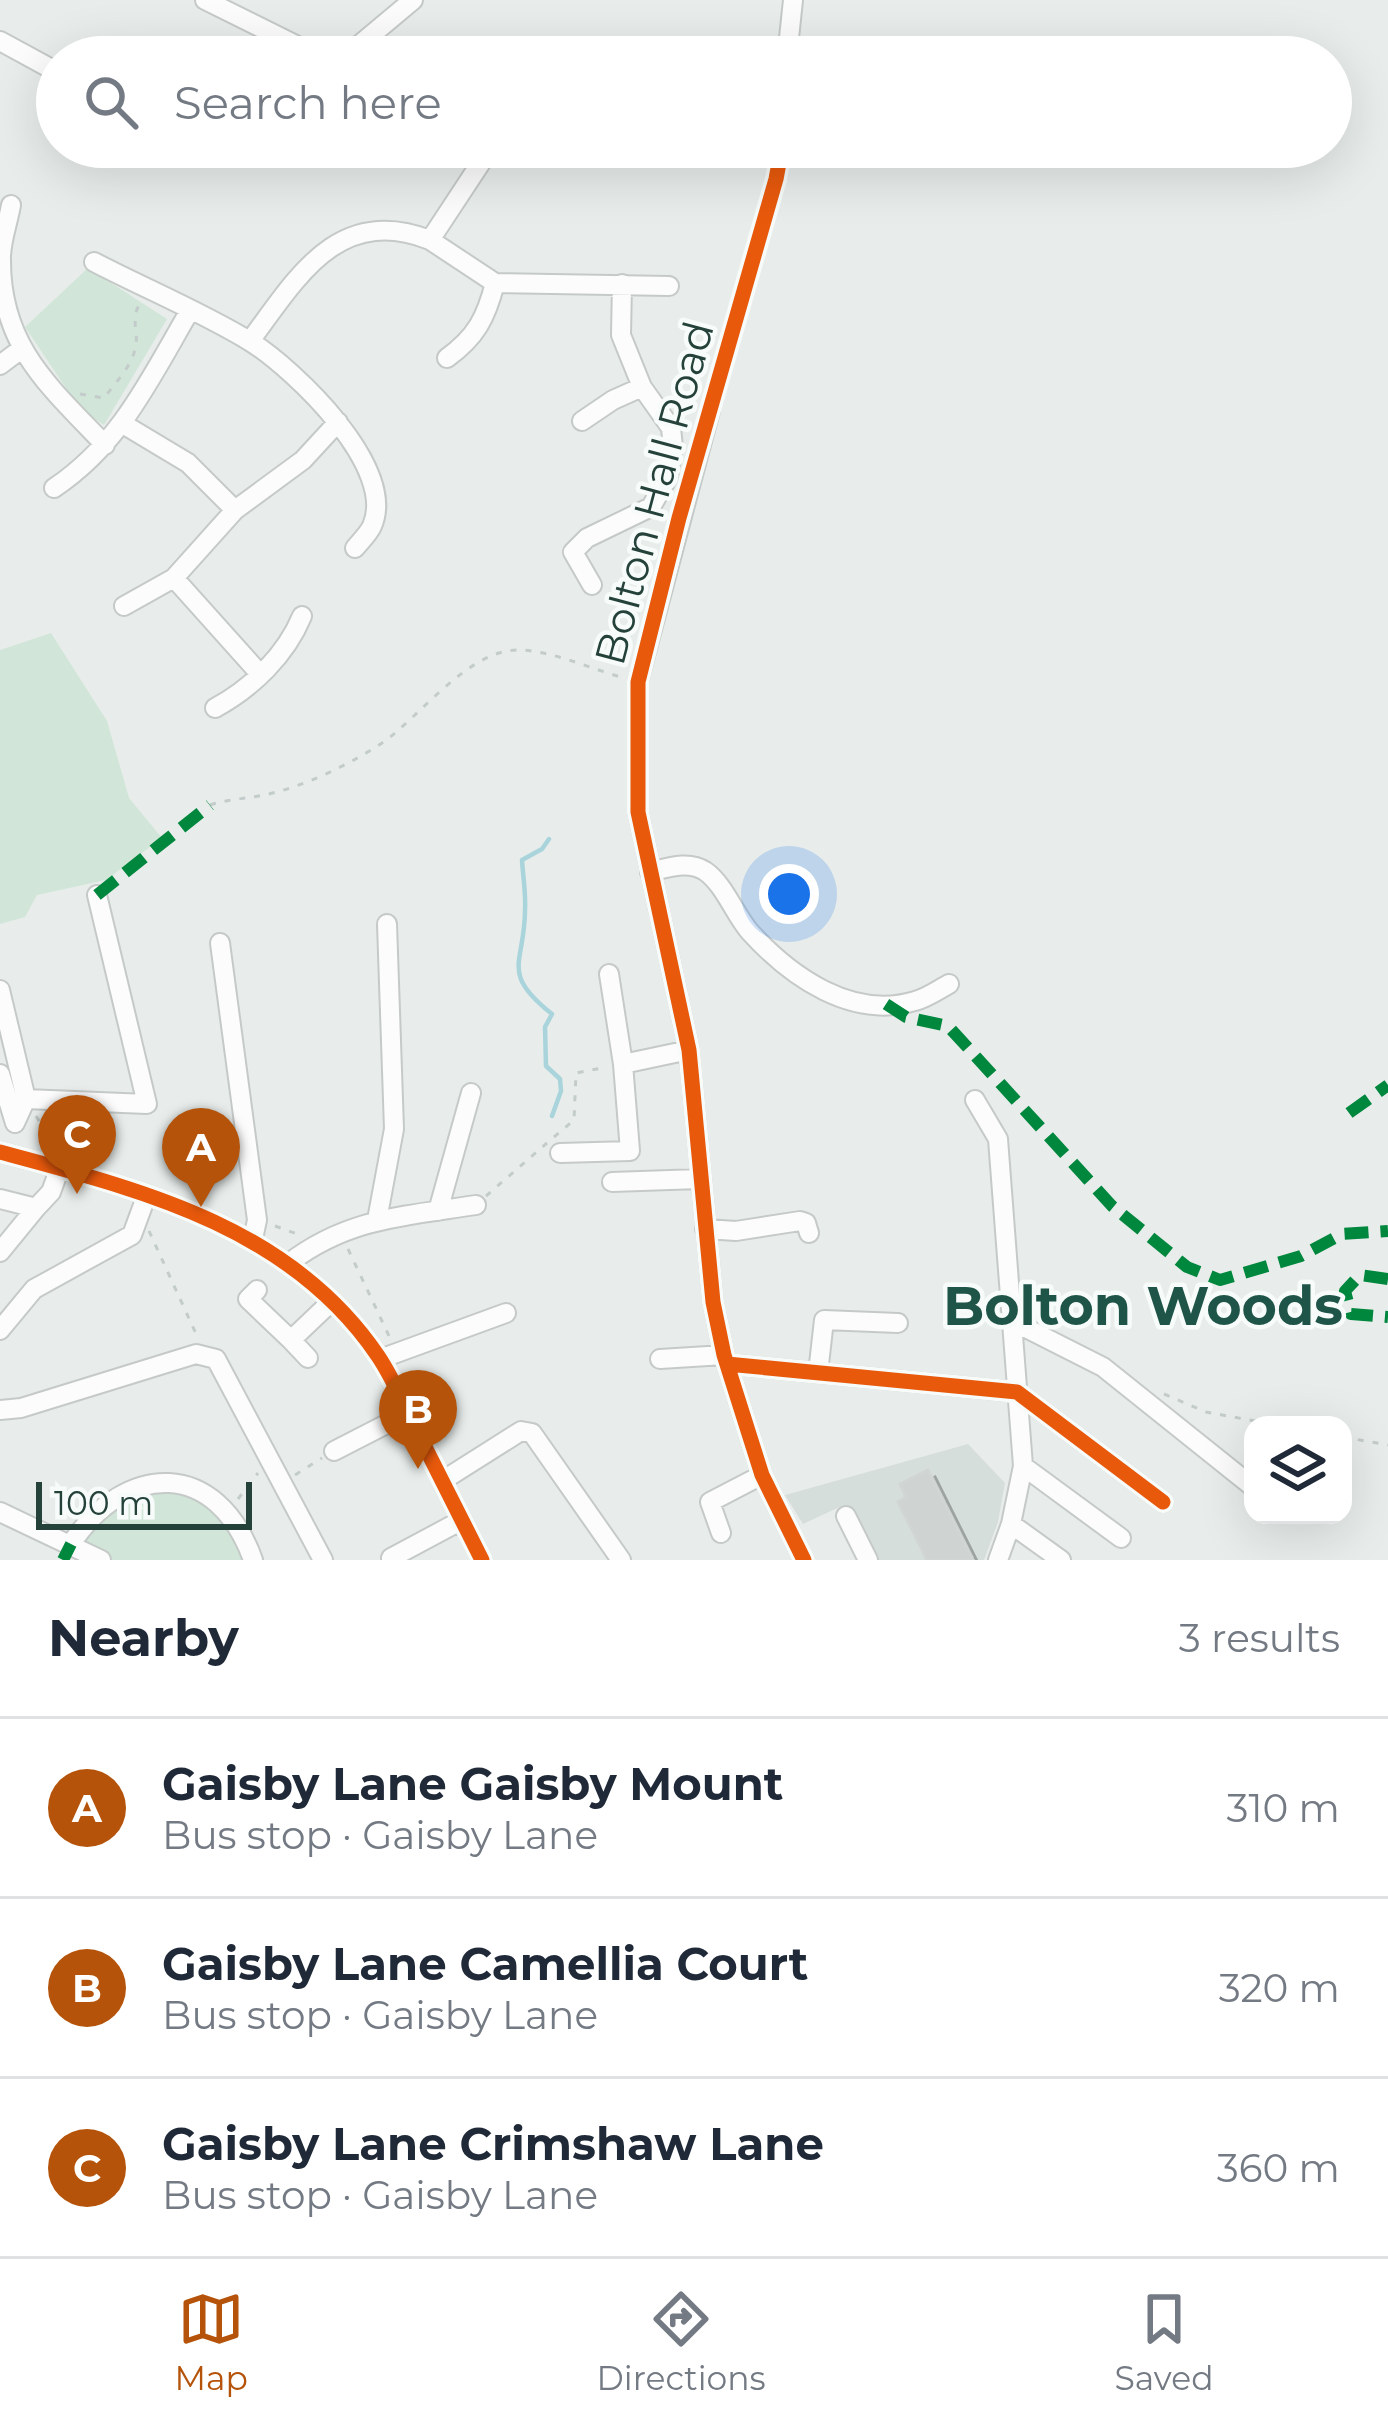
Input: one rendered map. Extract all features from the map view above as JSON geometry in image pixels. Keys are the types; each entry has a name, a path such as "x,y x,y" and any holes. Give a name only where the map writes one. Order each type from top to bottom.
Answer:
{"street":[{"path":"205,0 278,36"},
{"path":"370,36 413,0"},
{"path":"790,36 794,0"},
{"path":"0,40 36,60"},
{"path":"430,240 477,168"},
{"path":"11,206 0,259 10,327 20,350 105,445"},
{"path":"250,341 303,269 328,246 360,233 410,232 430,240 495,284 669,286"},
{"path":"94,262 250,341 292,373 338,422 364,466 376,500 372,526 355,548"},
{"path":"447,358 470,341 487,317 495,284"},
{"path":"592,585 574,552 586,538 651,507 668,477 674,447 671,428 642,388 621,335 622,284"},
{"path":"54,488 86,466 123,424 189,312"},
{"path":"0,364 20,350"},
{"path":"582,421 642,388"},
{"name":"Bolton Hall Road","path":"710,411 638,682 638,812 689,1050 713,1302 762,1475 804,1560"},
{"path":"124,606 174,578 235,510 303,460 338,422"},
{"path":"123,424 188,464 235,510"},
{"path":"174,578 260,674"},
{"path":"215,708 260,674 292,639 302,616"},
{"path":"650,872 685,865 706,872 750,931 784,963 842,1001 872,1005 915,1001 949,984"},
{"path":"26,1099 147,1104 97,895"},
{"path":"377,1220 394,1129 387,924"},
{"path":"220,943 255,1229"},
{"path":"560,1153 630,1151 609,974"},
{"path":"0,990 26,1099"},
{"path":"623,1064 689,1050"},
{"path":"0,1074 8,1119 5,1154 59,1170 143,1206 255,1229 389,1356 408,1413 482,1560"},
{"path":"438,1211 471,1093"},
{"path":"8,1119 26,1099"},
{"path":"975,1100 998,1139 1023,1466 1012,1524 998,1560"},
{"path":"0,1252 50,1192 59,1170"},
{"path":"612,1182 699,1179"},
{"path":"0,1199 36,1208"},
{"path":"289,1263 317,1241 340,1231 377,1220 476,1205"},
{"path":"0,1330 34,1289 132,1235 143,1206"},
{"path":"705,1228 736,1231 800,1221 809,1233"},
{"path":"257,1290 248,1299 308,1358"},
{"path":"291,1340 332,1301"},
{"path":"389,1356 506,1313"},
{"path":"818,1373 824,1321 898,1323"},
{"path":"1014,1322 1103,1367 1244,1480"},
{"path":"0,1410 22,1408 196,1354 217,1359 322,1560"},
{"path":"660,1359 726,1359 1017,1392 1163,1502"},
{"path":"334,1451 408,1413"},
{"path":"442,1481 521,1430 532,1433 621,1560"},
{"path":"1023,1466 1121,1538"},
{"path":"721,1533 710,1502 762,1475"},
{"path":"70,1544 115,1496 141,1484 180,1484 216,1504 246,1542 253,1560"},
{"path":"0,1512 101,1560"},
{"path":"846,1516 868,1560"},
{"path":"391,1558 462,1520"},
{"path":"1012,1524 1061,1560"}],"path":[{"path":"73,393 104,398 132,360 133,316 146,290"},
{"path":"210,806 266,795 332,770 384,742 431,698 490,656 517,650 638,682"},
{"path":"476,1205 574,1120 576,1073 623,1064"},
{"path":"26,1099 61,1158 59,1170"},
{"path":"143,1206 190,1316"},
{"path":"255,1229 317,1241"},
{"path":"340,1231 389,1356"},
{"path":"1165,1394 1206,1412 1244,1419"},
{"path":"1352,1439 1388,1445"},
{"path":"283,1482 334,1451"},
{"path":"226,1515 270,1457"}],"shaded area":[{"path":"968,1444 1005,1483 984,1560 872,1560 844,1505 803,1524 785,1495"}],"green space":[{"path":"88,268 167,319 104,425 80,409 25,327"},
{"path":"51,633 107,721 129,798 162,838 106,880 37,895 25,917 0,924 0,650"},
{"path":"141,1484 201,1493 253,1560 101,1560 71,1544"}],"building":[{"path":"928,1470 973,1560 927,1560 898,1502 906,1497 900,1484"}],"waterway":[{"path":"549,839 522,860 525,910 519,966 525,988 552,1014 545,1027 546,1066 560,1079 561,1091 552,1116"}],"marked path":[{"path":"97,895 210,805"},
{"path":"886,1004 906,1017 948,1026 1112,1206 1187,1267 1220,1280 1301,1256 1342,1234 1388,1231"},
{"path":"1349,1113 1388,1085"},
{"path":"1388,1279 1360,1275 1345,1291 1351,1314 1388,1317"},
{"path":"63,1560 71,1544"}],"cycle path":[{"path":"778,168 638,682 638,812 689,1050 713,1302 724,1355 762,1475 804,1560"},
{"path":"0,1152 159,1199 258,1245 302,1275 343,1312 383,1364 482,1560"},
{"path":"727,1364 1017,1392 1163,1502"}],"place":[{"name":"Gaisby Lane Crimshaw Lane","path":"77,1194"},
{"name":"Gaisby Lane Gaisby Mount","path":"201,1207"},
{"name":"Gaisby Lane Camellia Court","path":"418,1469"}],"district":[{"name":"Bolton Woods","path":"1143,1306"}]}
